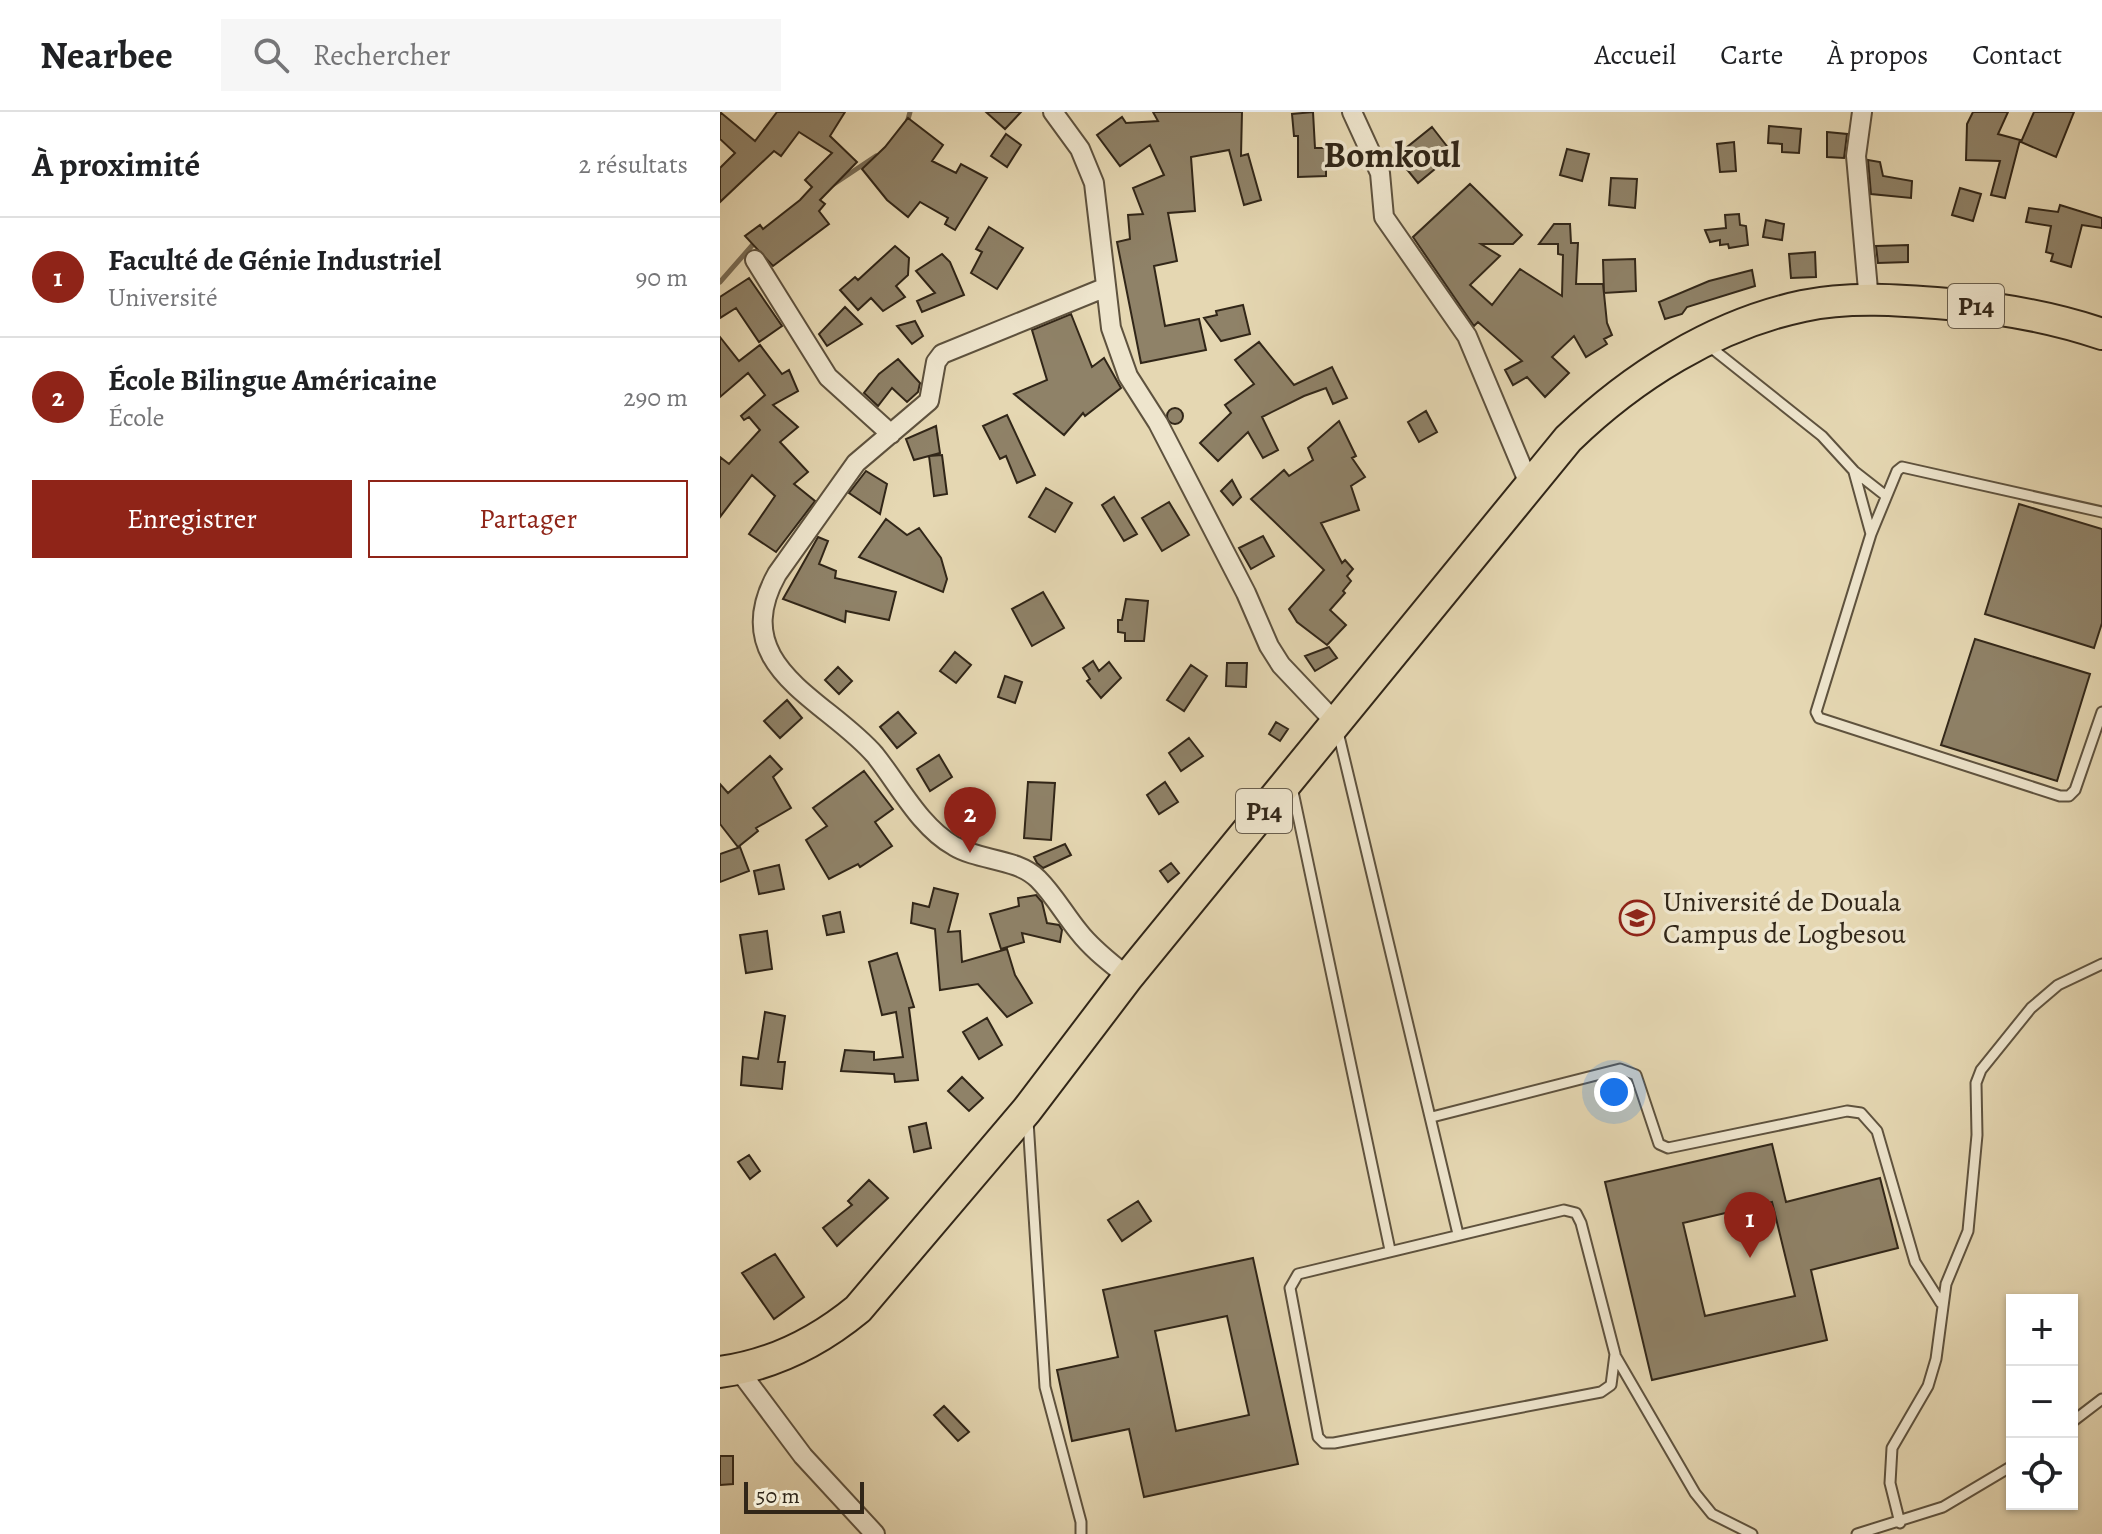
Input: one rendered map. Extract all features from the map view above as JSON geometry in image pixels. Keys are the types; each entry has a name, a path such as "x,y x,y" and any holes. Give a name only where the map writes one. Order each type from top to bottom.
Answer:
{"main road":[{"name":"P14","path":"729,1370 802,1347 832,1331 858,1309 1027,1110 1128,977 1335,722 1568,439 1598,409 1644,376 1705,342 1795,308 1869,301 1987,307 2069,323 2102,334"}],"street":[{"path":"1053,112 1080,149 1094,183 1111,328 1128,376 1158,423 1239,579 1269,646 1281,665 1335,722"},
{"path":"1352,112 1380,173 1384,217 1467,336 1530,486"},
{"path":"1862,112 1856,156 1869,301"},
{"path":"755,260 828,377 891,434"},
{"path":"1104,288 942,354 936,362 929,401 856,463 777,574 767,592 762,615 769,652 776,667 798,690 873,753 936,834 965,852 1031,873 1093,948 1128,977"},
{"path":"729,1370 875,1534"}],"lane":[{"path":"1705,342 1822,436 1854,471 1886,496"},
{"path":"2102,512 1910,466 1897,471 1871,534 1816,705 1819,718 2060,796 2069,796 2075,790 2099,731 2102,712"},
{"path":"1854,471 1871,534"},
{"path":"1335,722 1458,1234"},
{"path":"1291,779 1390,1250"},
{"path":"1900,1523 1890,1483 1892,1448 1928,1386 1936,1359 1941,1303 1968,1231 1977,1135 1975,1097 1981,1070 2031,1008 2058,985 2102,964"},
{"path":"1432,1117 1620,1069 1636,1075 1659,1144 1668,1148 1847,1111 1861,1113 1877,1131 1915,1262 1941,1303"},
{"path":"1027,1110 1045,1387 1081,1522 1081,1534"},
{"path":"1615,1354 1611,1385 1601,1392 1324,1443 1318,1437 1290,1288 1292,1279 1298,1274 1564,1210 1576,1213 1615,1354 1695,1493 1712,1514 1752,1534"},
{"path":"2078,1417 2102,1399"},
{"path":"1857,1534 1943,1507 2006,1470"}],"building":[{"path":"720,112 755,141 777,112 845,112 830,136 857,162 820,200 825,204 819,211 829,224 773,266 745,236 760,225 763,229 800,200 812,187 805,180 832,153 799,132 781,156 774,151 720,202 720,168 735,153 720,139"},
{"path":"986,112 1021,112 1005,129"},
{"path":"1153,112 1242,112 1241,156 1248,154 1261,200 1244,205 1229,150 1191,157 1195,211 1168,213 1177,261 1154,266 1165,326 1199,319 1206,350 1141,363 1117,242 1130,239 1128,215 1143,214 1133,188 1164,175 1150,145 1120,166 1097,135 1122,117 1126,123 1158,121"},
{"path":"1313,112 1315,148 1326,148 1326,176 1298,177 1298,136 1294,136 1292,114"},
{"path":"1973,112 2008,112 1998,134 2020,140 2005,198 1991,195 2000,161 1966,160 1967,124"},
{"path":"2034,112 2074,112 2056,157 2021,142"},
{"path":"908,118 943,145 932,161 956,173 961,164 987,178 955,230 945,224 948,218 920,202 908,217 887,200 862,169"},
{"path":"1769,126 1801,129 1799,153 1782,152 1782,144 1768,143"},
{"path":"1432,127 1453,154 1418,183 1396,156"},
{"path":"1827,132 1847,134 1844,158 1827,157"},
{"path":"1006,134 1021,145 1007,167 991,156"},
{"path":"1734,142 1736,171 1720,172 1717,144"},
{"path":"1567,149 1589,154 1582,181 1560,175"},
{"path":"1868,160 1880,162 1883,176 1912,181 1911,198 1871,194"},
{"path":"1611,178 1637,179 1635,208 1609,205"},
{"path":"1470,184 1522,235 1513,244 1481,244 1500,256 1470,285 1492,305 1520,269 1562,296 1563,255 1558,254 1558,244 1539,244 1554,224 1570,224 1571,243 1578,243 1576,284 1603,284 1607,323 1612,335 1604,339 1607,344 1586,357 1574,336 1552,357 1569,373 1545,397 1527,377 1513,385 1505,370 1522,361 1478,322 1474,326 1413,237"},
{"path":"1960,188 1981,194 1973,221 1952,215"},
{"path":"2060,205 2102,218 2102,228 2082,225 2071,267 2051,261 2053,254 2046,252 2051,226 2026,222 2029,208 2058,212"},
{"path":"1739,214 1740,225 1746,226 1748,245 1729,248 1728,244 1720,245 1720,240 1710,242 1705,230 1726,228 1725,215"},
{"path":"1766,220 1784,224 1782,240 1763,237"},
{"path":"989,227 1023,248 997,289 971,273 982,252 976,249"},
{"path":"1908,245 1908,262 1878,263 1876,246"},
{"path":"895,246 909,258 908,275 896,286 905,297 883,311 871,298 858,310 840,290 855,277 858,280"},
{"path":"1815,252 1816,277 1791,278 1789,254"},
{"path":"942,254 950,262 964,295 922,312 917,301 935,293 916,271"},
{"path":"1635,259 1636,291 1604,293 1603,260"},
{"path":"1752,270 1755,286 1687,307 1682,314 1665,319 1659,302 1709,281"},
{"path":"749,278 782,326 759,342 736,308 720,318 720,297"},
{"path":"1243,305 1250,334 1221,341 1204,318 1217,315 1216,311"},
{"path":"845,307 862,324 827,346 819,334"},
{"path":"1071,314 1092,367 1104,358 1121,388 1085,416 1083,413 1064,435 1014,394 1047,380 1032,330"},
{"path":"915,321 923,336 912,344 897,326"},
{"path":"720,337 739,361 760,345 782,374 789,370 798,391 773,405 798,427 780,442 808,472 794,484 815,501 776,552 749,534 775,496 752,475 720,517 720,457 729,464 760,430 749,417 744,420 741,416 765,395 748,373 720,397"},
{"path":"1259,342 1294,385 1332,367 1347,398 1333,404 1326,388 1304,396 1262,417 1278,450 1263,458 1248,432 1218,461 1200,443 1231,413 1225,405 1254,384 1235,360"},
{"path":"898,359 920,383 918,392 907,402 892,388 878,406 864,393 879,374"},
{"path":"1172,408 1178,408 1183,416 1181,422 1172,424 1167,419 1167,413"},
{"path":"1426,411 1437,432 1419,442 1408,422"},
{"path":"1007,415 1035,475 1017,483 1006,456 1000,459 983,426"},
{"path":"1339,421 1356,456 1352,458 1365,477 1351,486 1359,510 1321,523 1342,563 1345,560 1353,569 1347,576 1351,581 1343,591 1345,593 1330,610 1346,625 1327,645 1297,622 1289,609 1324,570 1251,499 1284,470 1289,476 1313,460 1308,448"},
{"path":"936,426 940,453 914,460 906,439"},
{"path":"942,455 947,494 934,496 929,456"},
{"path":"866,471 887,484 880,514 849,493"},
{"path":"1232,480 1241,497 1233,505 1221,491"},
{"path":"1046,488 1072,503 1055,532 1029,517"},
{"path":"1114,497 1137,534 1124,541 1102,505"},
{"path":"1169,502 1189,535 1162,551 1142,518"},
{"path":"2019,504 2102,529 2102,623 2094,648 1985,614"},
{"path":"886,519 907,535 919,528 941,558 947,579 943,592 859,557"},
{"path":"1263,536 1274,556 1251,569 1239,548"},
{"path":"818,537 828,541 819,564 836,571 835,578 896,592 889,620 846,611 845,622 783,599"},
{"path":"1043,592 1064,628 1032,646 1012,609"},
{"path":"1126,599 1148,601 1144,641 1125,641 1125,633 1118,632 1118,620 1122,620"},
{"path":"1975,639 2090,674 2057,781 1941,745"},
{"path":"1329,647 1337,658 1315,671 1305,656"},
{"path":"955,652 971,665 956,683 940,671"},
{"path":"1093,661 1099,671 1109,662 1121,678 1101,698 1087,681 1090,679 1083,668"},
{"path":"1227,663 1247,663 1246,687 1226,686"},
{"path":"1191,665 1207,676 1184,711 1167,700"},
{"path":"838,667 852,681 839,694 825,680"},
{"path":"1005,676 1022,682 1015,703 998,697"},
{"path":"787,700 802,718 780,738 764,721"},
{"path":"898,712 916,733 897,748 880,727"},
{"path":"1276,722 1288,729 1280,741 1269,734"},
{"path":"1189,738 1203,756 1181,771 1169,753"},
{"path":"939,755 952,777 930,791 917,769"},
{"path":"770,756 782,769 773,777 791,808 756,828 758,831 738,847 720,824 720,784 728,793"},
{"path":"864,771 893,809 875,822 892,846 860,867 858,864 829,879 806,840 827,826 813,808"},
{"path":"1028,782 1055,783 1051,840 1024,838"},
{"path":"1165,782 1178,802 1159,814 1147,795"},
{"path":"1065,844 1071,855 1043,868 1037,863 1034,857"},
{"path":"740,847 749,871 720,882 720,854"},
{"path":"1171,863 1179,873 1168,882 1160,871"},
{"path":"779,865 784,889 759,894 754,871"},
{"path":"934,888 958,894 948,932 960,931 962,962 1007,949 1015,975 1032,1003 1007,1017 978,984 940,990 935,929 911,923 913,903 929,907"},
{"path":"1036,895 1042,902 1047,923 1059,925 1062,930 1060,942 1022,933 1024,942 1001,949 990,914 1019,906 1018,898"},
{"path":"840,912 844,932 827,935 823,916"},
{"path":"767,931 772,969 746,973 740,935"},
{"path":"897,953 914,1007 909,1008 918,1080 895,1082 894,1074 841,1071 845,1050 874,1052 874,1060 903,1057 896,1012 882,1015 869,962"},
{"path":"765,1012 785,1016 778,1062 785,1062 782,1089 741,1085 743,1057 758,1059"},
{"path":"987,1018 1002,1045 979,1059 963,1032"},
{"path":"962,1077 983,1098 969,1111 948,1091"},
{"path":"926,1123 931,1148 914,1152 909,1127"},
{"path":"1772,1144 1786,1202 1880,1178 1898,1248 1811,1270 1827,1340 1652,1380 1605,1182","holes":["1772,1202 1795,1296 1705,1316 1683,1223"]},
{"path":"749,1155 760,1171 750,1179 738,1162"},
{"path":"869,1180 888,1198 837,1246 823,1228 852,1205 848,1201"},
{"path":"1138,1201 1151,1221 1122,1241 1108,1220"},
{"path":"775,1254 804,1297 774,1319 742,1273"},
{"path":"1253,1258 1298,1464 1144,1497 1129,1429 1072,1441 1057,1370 1118,1357 1103,1290","holes":["1227,1316 1249,1415 1176,1431 1155,1331"]},
{"path":"944,1406 969,1432 958,1441 934,1415"},
{"path":"720,1456 733,1456 733,1484 720,1485"}],"waterway":[{"path":"907,123 910,112"},
{"path":"831,186 876,156"},
{"path":"720,282 756,241"}],"place":[{"name":"École Bilingue Américaine","path":"970,853"},
{"name":"Université de Douala Campus de Logbesou","path":"1637,918"},
{"name":"Faculté de Génie Industriel","path":"1750,1258"}],"district":[{"name":"Bomkoul","path":"1392,154"}]}
